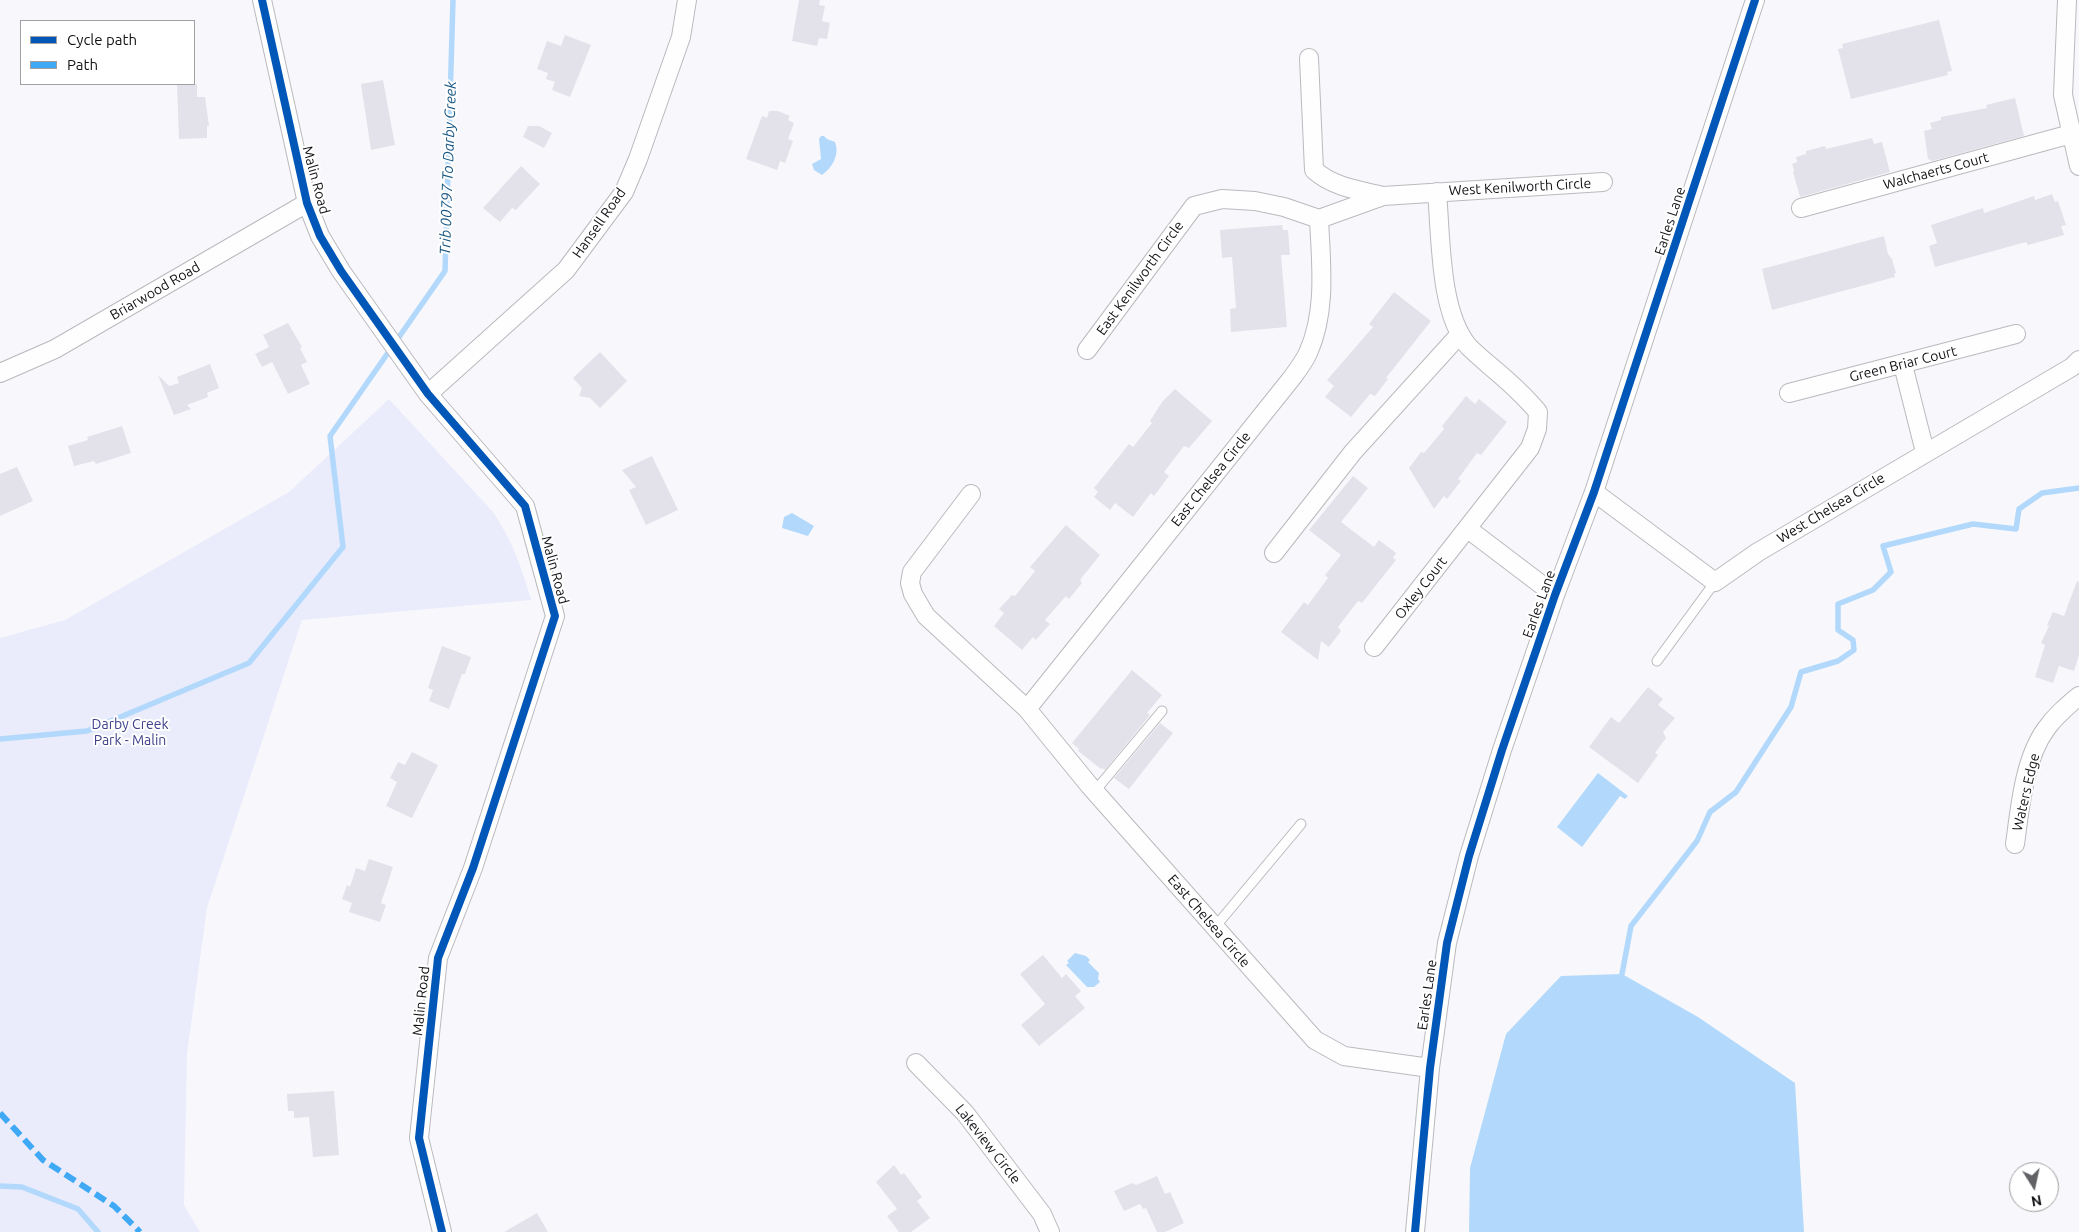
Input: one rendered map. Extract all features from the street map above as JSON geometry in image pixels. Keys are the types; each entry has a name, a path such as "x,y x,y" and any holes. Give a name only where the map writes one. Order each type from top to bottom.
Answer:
{"street":[{"name":"Malin Road","path":"262,0 307,203 320,236 342,271 428,394 525,506 555,616 473,868 438,958 419,1138 442,1232"},
{"name":"Hansell Road","path":"428,394 566,270 624,192 638,159 681,37 688,0"},
{"name":"Earles Lane","path":"1415,1232 1430,1068 1447,943 1469,856 1502,750 1555,595 1594,492 1755,0"},
{"path":"2067,0 2073,24 2063,95 2079,166"},
{"path":"1309,58 1314,170 1335,184 1383,196"},
{"name":"Walchaerts Court","path":"1801,208 2071,134"},
{"name":"West Kenilworth Circle","path":"1437,192 1603,182"},
{"path":"1319,219 1383,196 1437,192 1445,286 1450,310 1460,334 1469,347 1524,395 1538,412 1537,430 1530,448 1468,529 1555,595"},
{"name":"East Kenilworth Circle","path":"1087,350 1194,206 1222,199 1255,201 1284,207 1319,219"},
{"name":"Briarwood Road","path":"0,373 55,349 307,203"},
{"name":"East Chelsea Circle","path":"1027,709 1291,379 1307,354 1315,334 1321,292 1319,219"},
{"path":"1274,553 1353,452 1460,334"},
{"name":"Green Briar Court","path":"1789,393 1903,365 2016,334"},
{"name":"West Chelsea Circle","path":"1715,582 1758,552 1924,452 2072,367 2079,360"},
{"path":"1903,365 1924,452"},
{"path":"1594,492 1715,582"},
{"name":"East Chelsea Circle","path":"971,494 912,572 910,583 918,604 926,616 1027,709 1095,791 1315,1040 1344,1056 1430,1068"},
{"name":"Oxley Court","path":"1374,647 1468,529"},
{"name":"Waters Edge","path":"2015,844 2021,802 2031,761 2038,744 2046,729 2057,716 2079,696"},
{"name":"Lakeview Circle","path":"916,1063 965,1112 1042,1214 1050,1232"}],"lane":[{"path":"1657,661 1715,582"},
{"path":"1095,791 1162,711"},
{"path":"1215,927 1301,824"}],"green space":[{"name":"Darby Creek Park - Malin","path":"389,399 493,512 516,554 531,600 302,620 207,908 187,1054 184,1205 200,1232 0,1232 0,638 65,620 289,492"}],"water":[{"path":"821,136 835,142 836,147 836,156 832,165 822,175 814,170 812,164 821,159 819,139"},
{"path":"792,513 814,526 808,536 782,528 784,517"},
{"path":"1598,773 1628,796 1625,799 1620,796 1582,847 1557,827"},
{"path":"1075,953 1086,956 1090,960 1088,962 1099,973 1098,979 1100,982 1094,987 1087,987 1066,965 1069,963 1067,961"},
{"path":"1622,974 1698,1017 1795,1083 1804,1232 1469,1232 1470,1168 1506,1034 1561,976"}],"building":[{"path":"799,0 820,0 819,5 825,6 822,21 830,23 827,39 819,38 817,46 792,41"},
{"path":"1939,20 1952,71 1947,72 1948,75 1851,99 1838,49 1843,48 1842,44"},
{"path":"565,35 591,45 570,97 552,90 555,82 546,79 548,73 537,69 547,41 561,46"},
{"path":"383,80 395,145 371,150 361,84"},
{"path":"197,84 197,97 205,97 209,126 207,126 207,138 179,139 177,85"},
{"path":"2015,98 2024,136 1932,161 1928,159 1924,131 1932,129 1930,123 1941,120 1941,117 1987,108 1986,105"},
{"path":"769,111 778,111 790,116 788,120 794,123 788,139 793,141 785,163 780,161 777,170 746,159 762,116 767,118"},
{"path":"528,126 539,126 552,133 544,148 523,137"},
{"path":"1872,138 1874,144 1882,142 1890,172 1800,197 1792,164 1797,162 1796,157 1806,154 1806,151 1825,146 1826,149"},
{"path":"521,166 540,184 516,210 512,208 500,222 483,208"},
{"path":"2052,194 2055,202 2058,201 2066,225 2061,226 2064,235 2028,245 2026,242 1935,267 1929,246 1937,243 1931,225 1983,208 1984,213 2034,196 2035,200"},
{"path":"1282,225 1283,230 1288,230 1290,255 1281,255 1287,327 1231,332 1230,309 1236,308 1232,257 1222,258 1220,230"},
{"path":"1884,236 1888,254 1892,259 1896,273 1894,274 1895,277 1772,310 1762,269"},
{"path":"1394,292 1431,321 1386,378 1388,379 1375,396 1370,394 1351,417 1325,397 1334,386 1327,380 1373,327 1369,324"},
{"path":"288,323 302,347 300,348 307,362 301,365 310,384 288,394 272,362 262,367 255,354 269,347 263,335"},
{"path":"600,352 627,381 600,408 590,398 579,396 582,388 573,378"},
{"path":"210,364 219,388 207,393 208,397 187,405 191,409 174,415 158,375 169,386 179,383 177,377"},
{"path":"1175,389 1212,421 1189,448 1184,446 1164,472 1169,476 1154,496 1151,493 1133,517 1115,503 1110,510 1094,497 1098,492 1094,488 1129,444 1133,447 1152,423 1150,421 1162,402"},
{"path":"1466,396 1475,404 1479,399 1507,422 1481,455 1477,453 1458,479 1461,481 1447,499 1444,496 1434,509 1409,468 1421,452 1424,453 1444,429 1442,426"},
{"path":"122,426 131,453 96,464 94,461 74,466 68,446 88,440 87,437"},
{"path":"652,456 678,510 646,525 629,490 636,487 622,470"},
{"path":"17,467 33,501 0,516 0,474"},
{"path":"1353,476 1368,488 1341,522 1374,547 1379,540 1396,553 1393,558 1396,560 1362,603 1358,601 1338,627 1341,631 1329,647 1321,641 1318,660 1281,632 1304,602 1308,605 1328,578 1325,575 1341,555 1309,530"},
{"path":"1066,525 1100,555 1080,580 1082,583 1069,599 1066,596 1045,620 1050,624 1036,640 1033,637 1022,650 994,626 1004,613 999,609 1012,595 1015,596 1035,571 1030,567"},
{"path":"2077,581 2079,582 2079,655 2074,671 2059,666 2053,683 2035,677 2045,645 2041,643 2049,626 2047,625 2053,612 2064,616"},
{"path":"442,646 471,657 465,674 462,674 449,709 429,701 433,690 428,688"},
{"path":"1132,670 1162,695 1147,713 1150,715 1105,770 1101,769 1078,751 1079,749 1072,743"},
{"path":"1648,687 1663,699 1658,705 1675,718 1663,732 1666,738 1655,753 1658,755 1638,783 1589,747 1611,717 1619,723"},
{"path":"1160,723 1173,733 1129,789 1114,778"},
{"path":"412,752 438,765 412,818 386,806 397,782 390,778 398,762 405,765"},
{"path":"369,859 393,867 381,903 386,905 380,922 349,912 352,903 342,899 347,885 350,887 356,868 365,871"},
{"path":"1043,955 1062,978 1066,974 1081,991 1075,996 1085,1008 1039,1046 1021,1025 1045,1004 1020,974"},
{"path":"334,1091 339,1155 313,1157 309,1117 294,1118 294,1111 288,1111 287,1094"},
{"path":"894,1165 901,1175 904,1173 922,1197 917,1201 930,1218 911,1232 899,1232 887,1216 897,1209 876,1182"},
{"path":"1157,1176 1165,1194 1170,1192 1184,1223 1165,1232 1157,1232 1146,1208 1143,1209 1140,1204 1124,1211 1114,1191 1132,1183 1136,1185"},
{"path":"537,1213 548,1232 504,1232"}],"waterway":[{"name":"Trib 00797 To Darby Creek","path":"0,739 87,731 249,663 343,547 330,436 445,271 453,0"},
{"path":"1622,974 1631,926 1697,841 1710,812 1736,792 1791,707 1801,672 1838,661 1854,650 1853,640 1838,630 1838,604 1873,590 1891,572 1883,546 1973,524 2016,529 2019,509 2042,493 2079,488"},
{"path":"0,1186 22,1187 78,1209 98,1232"}],"marked path":[{"path":"0,1113 43,1160 114,1206 140,1232"}],"cycle path":[{"path":"262,0 307,203 320,236 341,271 428,394 525,506 555,616 473,868 438,958 419,1138 442,1232"},
{"path":"1415,1232 1430,1068 1447,943 1469,856 1502,750 1555,595 1594,492 1755,0"}]}
